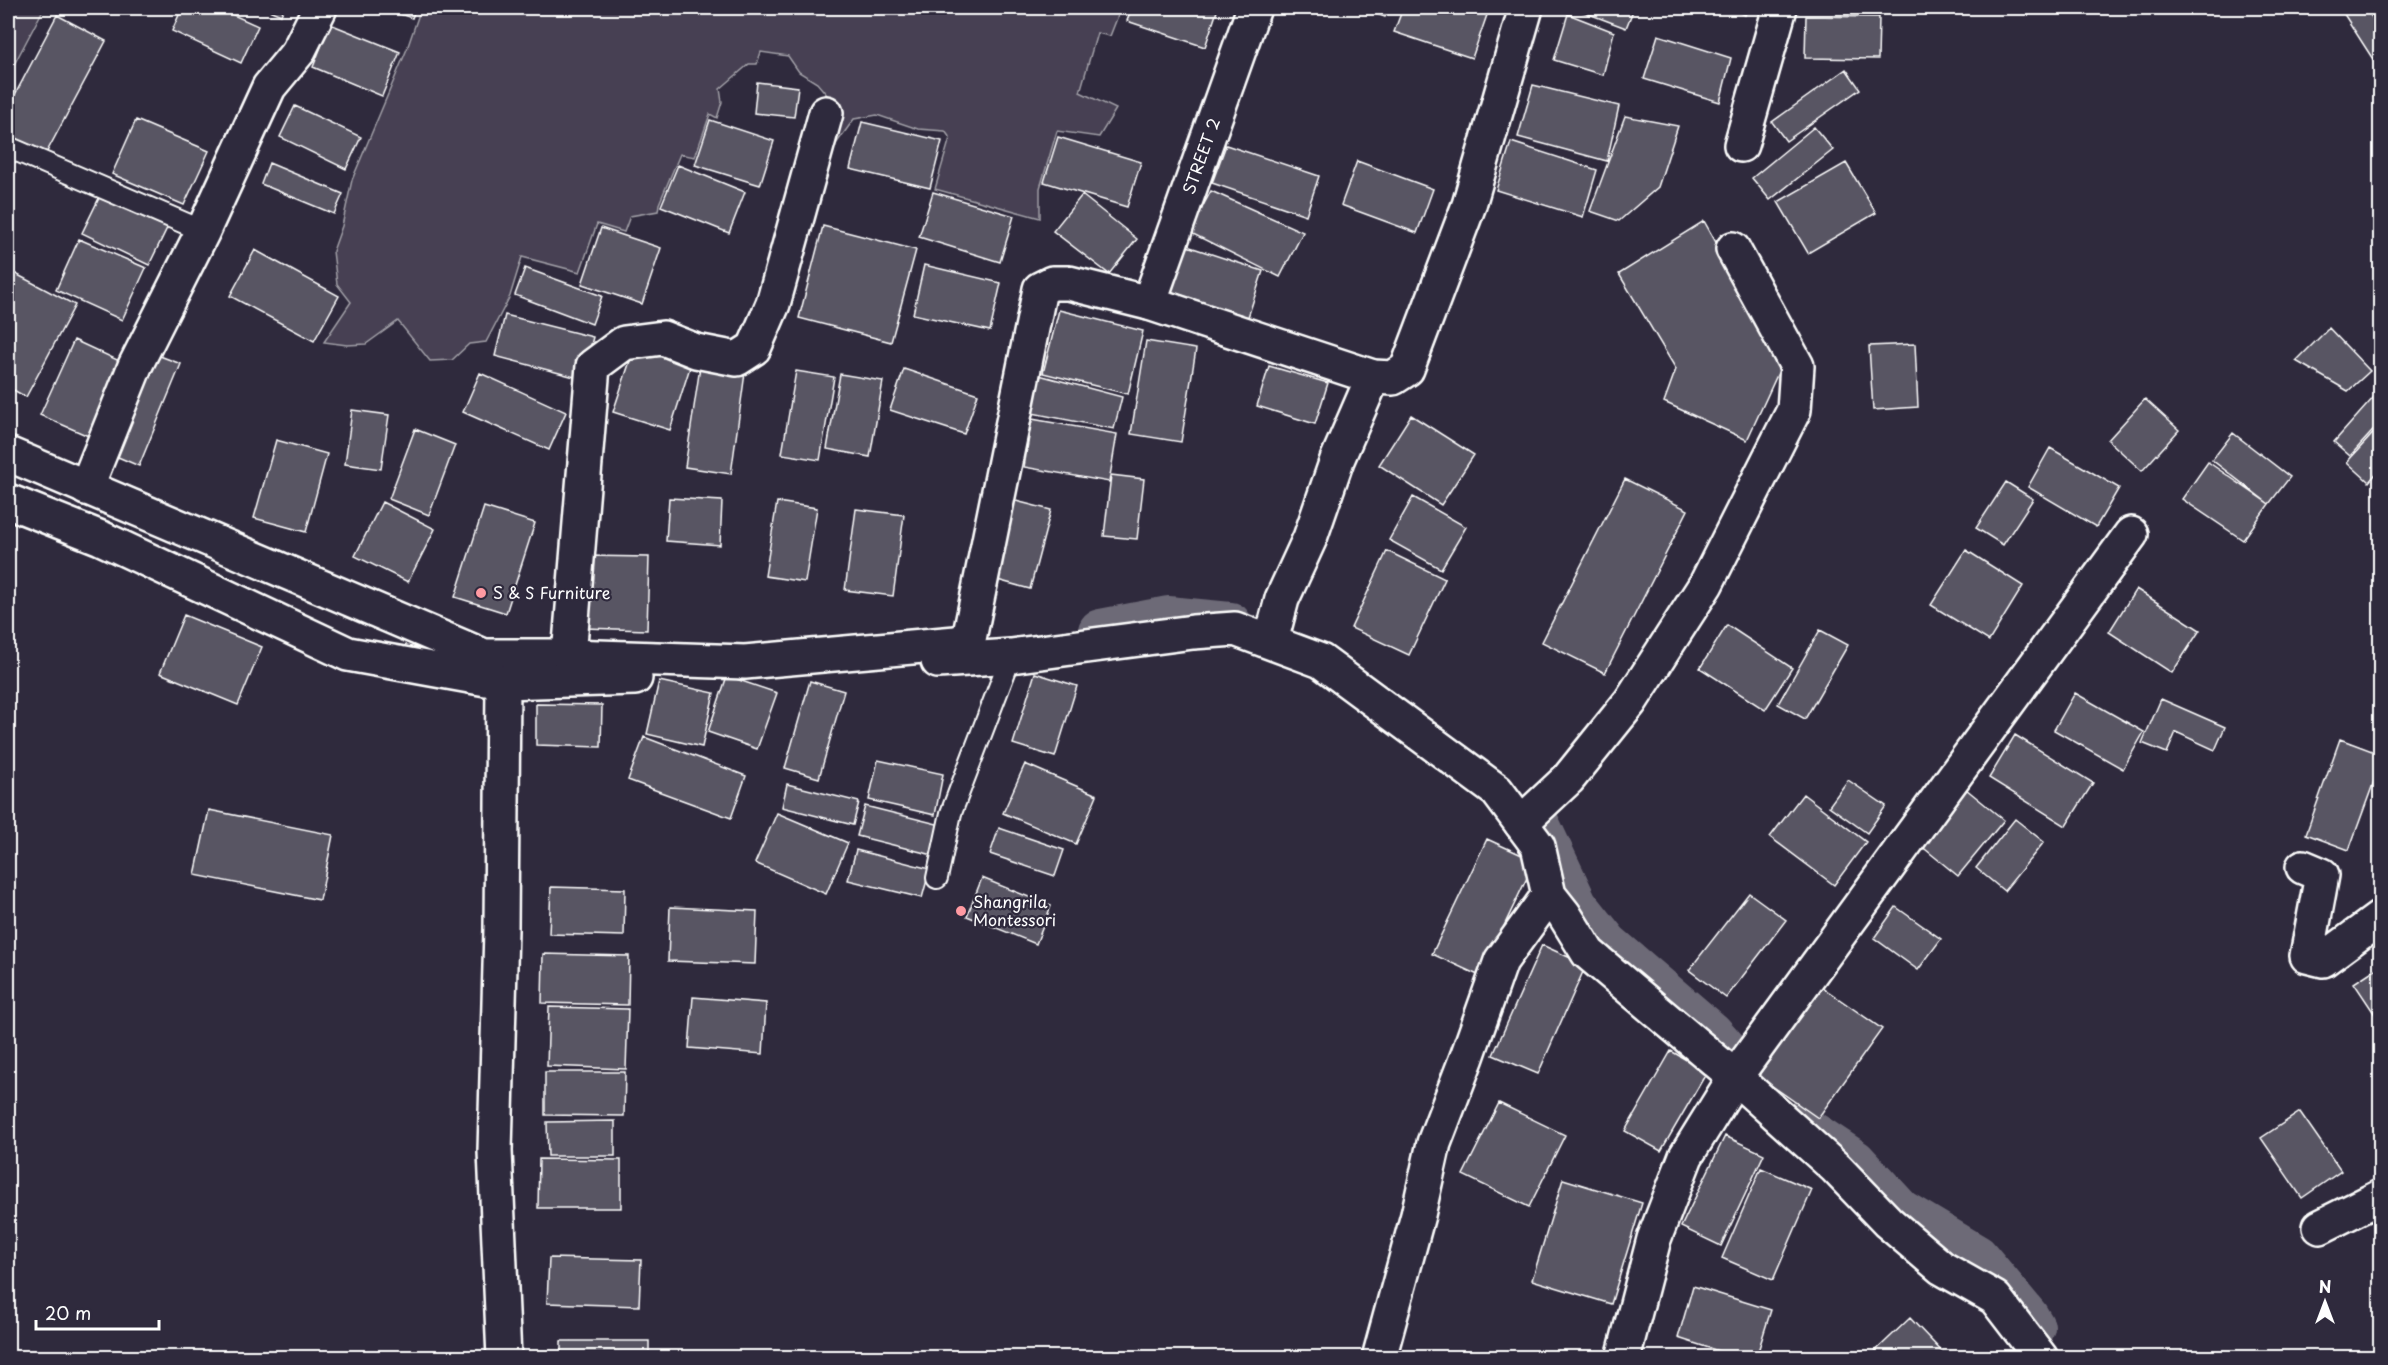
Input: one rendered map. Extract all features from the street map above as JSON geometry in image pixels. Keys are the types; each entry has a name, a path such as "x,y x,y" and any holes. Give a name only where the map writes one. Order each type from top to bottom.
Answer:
{"street":[{"path":"86,488 135,366 203,231 269,87 298,52 320,8"},
{"name":"STREET 2","path":"1149,303 1254,8"},
{"path":"8,454 484,656 569,656 745,663 956,643 969,639 1040,289 1052,283 1070,283 1149,303 1372,377 1393,378 1407,369 1468,205 1526,8"},
{"path":"1741,145 1780,8"},
{"path":"569,656 593,366 624,343 663,338 696,351 737,359 754,348 773,304 826,113"},
{"path":"1521,823 1568,779 1630,702 1706,584 1794,410 1797,366 1733,249"},
{"path":"1270,641 1282,599 1310,538 1337,460 1372,377"},
{"path":"8,501 101,538 348,654 503,682 780,671 1011,656 1235,629 1321,661 1497,791 1538,846 1549,895 1564,914 1588,953 1735,1077 1836,1168 1888,1222 1942,1268 1995,1298 2041,1358"},
{"path":"1623,1358 1654,1239 1686,1156 1735,1077 2131,534"},
{"path":"503,682 501,929 495,1151 504,1358"},
{"path":"2303,867 2322,875 2307,956 2323,960 2380,918"},
{"path":"1379,1358 1418,1215 1434,1143 1501,961 1549,895"},
{"path":"2320,1227 2380,1197"}],"lane":[{"path":"8,147 203,231"},
{"path":"937,878 951,813 1011,656"}],"shaded area":[{"path":"8,8 44,8 8,76"},
{"path":"421,8 1121,8 1110,36 1097,33 1080,92 1116,109 1099,137 1057,131 1040,188 1040,218 935,189 950,138 945,131 918,129 877,115 854,119 836,144 827,127 828,96 817,83 799,72 788,56 761,52 757,64 749,64 720,89 722,102 717,118 710,114 695,157 680,154 658,211 630,216 624,232 597,224 580,272 522,257 510,296 486,342 469,344 452,360 430,361 398,321 366,344 347,345 324,342 351,302 337,284 333,251 342,226 352,180 407,49"}],"building":[{"path":"182,8 218,8 258,26 241,63 172,31"},
{"path":"264,8 284,8 281,15"},
{"path":"382,8 416,8 412,18"},
{"path":"1131,8 1218,8 1205,47 1127,21"},
{"path":"1361,8 1389,8 1385,17"},
{"path":"1403,8 1465,8 1487,15 1472,58 1394,32"},
{"path":"1573,8 1634,8 1626,28"},
{"path":"1731,8 1749,8 1745,15"},
{"path":"2004,8 2019,8 2017,13"},
{"path":"2340,8 2366,8 2380,30 2380,65 2378,67"},
{"path":"2372,8 2380,8 2380,21"},
{"path":"1568,14 1614,32 1603,75 1554,60"},
{"path":"57,15 106,41 42,161 8,142 8,108"},
{"path":"1806,16 1879,17 1878,59 1805,58"},
{"path":"330,24 400,52 382,96 313,67"},
{"path":"1658,35 1731,58 1720,102 1644,79"},
{"path":"1846,69 1860,89 1786,141 1772,122"},
{"path":"757,82 798,87 794,117 754,113"},
{"path":"1533,85 1619,106 1607,161 1518,137"},
{"path":"295,106 361,137 346,169 280,137"},
{"path":"1625,116 1678,126 1658,187 1619,221 1590,211"},
{"path":"136,120 209,151 184,205 112,174"},
{"path":"710,120 774,141 760,185 695,165"},
{"path":"862,122 942,141 930,188 850,169"},
{"path":"1814,127 1833,150 1770,200 1752,178"},
{"path":"1058,137 1141,162 1127,207 1044,182"},
{"path":"1511,142 1597,170 1583,217 1496,190"},
{"path":"1226,145 1319,176 1306,215 1212,183"},
{"path":"1357,161 1433,189 1417,233 1341,205"},
{"path":"269,163 343,194 334,214 261,184"},
{"path":"1846,163 1876,213 1808,253 1778,202"},
{"path":"678,165 745,192 729,233 661,206"},
{"path":"1211,191 1303,232 1280,277 1189,232"},
{"path":"102,192 169,224 149,265 82,233"},
{"path":"933,192 1014,216 1000,262 919,237"},
{"path":"1082,195 1137,239 1109,274 1053,231"},
{"path":"1704,221 1783,362 1747,440 1664,402 1676,369 1619,274"},
{"path":"823,226 916,250 891,342 799,318"},
{"path":"601,228 661,248 642,304 582,284"},
{"path":"79,239 146,268 122,320 56,290"},
{"path":"1184,245 1263,271 1248,317 1169,291"},
{"path":"255,250 339,296 314,341 230,296"},
{"path":"924,265 1001,283 990,331 913,314"},
{"path":"525,268 602,296 592,324 515,295"},
{"path":"14,273 75,305 26,397 8,387 8,285"},
{"path":"1059,310 1143,331 1128,394 1043,373"},
{"path":"505,315 593,337 582,379 495,356"},
{"path":"2329,328 2370,371 2348,391 2296,361"},
{"path":"74,340 126,364 93,438 40,415"},
{"path":"1146,341 1196,349 1181,442 1131,434"},
{"path":"1915,344 1918,407 1873,410 1869,346"},
{"path":"635,346 691,364 670,430 613,412"},
{"path":"152,353 181,364 139,466 111,454"},
{"path":"1269,366 1328,383 1315,424 1257,406"},
{"path":"700,367 745,373 731,474 685,467"},
{"path":"904,369 978,394 964,434 890,410"},
{"path":"796,371 834,377 820,460 782,454"},
{"path":"480,373 566,412 549,450 463,412"},
{"path":"840,374 883,381 870,457 827,449"},
{"path":"1039,375 1122,397 1114,429 1032,413"},
{"path":"2374,397 2380,403 2380,423 2350,456 2334,442"},
{"path":"2145,399 2179,430 2142,471 2108,440"},
{"path":"352,410 389,415 381,469 345,464"},
{"path":"1411,415 1474,455 1441,505 1379,465"},
{"path":"1032,419 1117,434 1109,482 1024,467"},
{"path":"2380,426 2380,469 2369,482 2347,462"},
{"path":"415,429 455,445 429,515 389,499"},
{"path":"2233,433 2290,477 2269,504 2212,460"},
{"path":"276,440 327,454 306,532 254,518"},
{"path":"2050,448 2119,488 2096,527 2028,487"},
{"path":"2208,462 2269,504 2243,540 2182,499"},
{"path":"1111,475 1144,479 1137,539 1104,536"},
{"path":"1625,479 1688,510 1605,673 1542,642"},
{"path":"2006,482 2033,499 2003,545 1976,528"},
{"path":"1413,497 1466,527 1441,569 1389,540"},
{"path":"669,498 722,501 720,545 666,541"},
{"path":"1012,500 1051,510 1030,589 990,578"},
{"path":"382,502 435,529 408,582 355,556"},
{"path":"777,502 817,508 805,582 765,576"},
{"path":"484,507 535,523 506,613 455,597"},
{"path":"856,509 904,515 893,596 845,590"},
{"path":"1966,550 2023,586 1989,641 1931,605"},
{"path":"1387,551 1445,579 1409,655 1351,628"},
{"path":"585,556 649,557 647,630 584,628"},
{"path":"2136,589 2200,630 2172,673 2109,632"},
{"path":"184,615 262,647 238,705 160,673"},
{"path":"1727,625 1792,668 1765,710 1700,668"},
{"path":"1820,630 1848,645 1805,719 1778,704"},
{"path":"1035,673 1077,686 1055,757 1013,744"},
{"path":"727,676 777,693 757,749 708,732"},
{"path":"659,681 714,693 702,747 647,734"},
{"path":"810,681 844,691 819,778 785,768"},
{"path":"2075,693 2144,732 2123,769 2054,730"},
{"path":"2161,699 2225,727 2215,750 2176,732 2167,753 2142,743"},
{"path":"536,704 602,705 601,747 536,745"},
{"path":"2015,735 2093,783 2066,826 1989,778"},
{"path":"644,737 746,776 731,818 628,780"},
{"path":"2340,739 2380,754 2380,765 2349,850 2306,834"},
{"path":"878,760 943,774 935,815 869,800"},
{"path":"1025,764 1097,795 1076,844 1003,813"},
{"path":"1848,780 1886,806 1867,833 1829,806"},
{"path":"787,784 859,802 853,825 782,807"},
{"path":"1966,789 2004,820 1958,876 1920,845"},
{"path":"1803,794 1866,842 1834,885 1770,837"},
{"path":"865,806 945,826 937,856 857,836"},
{"path":"209,810 333,835 320,900 195,875"},
{"path":"777,813 848,843 826,894 755,863"},
{"path":"2015,819 2044,842 2004,891 1976,868"},
{"path":"999,828 1064,850 1055,876 990,854"},
{"path":"1487,839 1535,861 1480,976 1432,954"},
{"path":"856,850 930,869 922,898 848,880"},
{"path":"982,878 1051,906 1036,944 967,916"},
{"path":"551,887 625,889 624,936 549,934"},
{"path":"1749,893 1786,920 1726,998 1689,970"},
{"path":"670,907 757,911 755,964 668,961"},
{"path":"1896,907 1941,939 1918,970 1874,938"},
{"path":"1542,945 1586,965 1538,1074 1493,1055"},
{"path":"543,954 629,956 628,1005 542,1003"},
{"path":"2380,966 2380,1022 2354,983"},
{"path":"1822,987 1882,1029 1818,1118 1758,1076"},
{"path":"693,997 766,1003 763,1054 689,1048"},
{"path":"549,1007 628,1009 626,1069 547,1066"},
{"path":"1671,1051 1707,1072 1661,1151 1625,1131"},
{"path":"545,1072 625,1072 624,1116 545,1115"},
{"path":"1499,1103 1565,1135 1529,1207 1463,1175"},
{"path":"2300,1112 2341,1171 2302,1198 2261,1138"},
{"path":"615,1121 615,1156 548,1156 547,1122"},
{"path":"1725,1136 1764,1154 1721,1246 1681,1227"},
{"path":"539,1159 621,1160 621,1208 538,1208"},
{"path":"1761,1168 1812,1190 1773,1280 1722,1258"},
{"path":"1563,1179 1642,1203 1611,1304 1532,1280"},
{"path":"549,1258 641,1260 639,1306 547,1303"},
{"path":"1693,1286 1771,1310 1756,1358 1740,1358 1678,1338"},
{"path":"1910,1318 1948,1358 1868,1358"},
{"path":"561,1341 649,1341 649,1358 561,1358"}],"waterway":[{"path":"1100,631 1168,618 1230,624"},
{"path":"1538,824 1576,905 1607,944 1711,1033 1736,1061"},
{"path":"1798,1124 1854,1161 1900,1211 1977,1257 2033,1327"}],"place":[{"name":"S & S Furniture","path":"481,593"},
{"name":"Shangrila Montessori","path":"961,911"}]}
